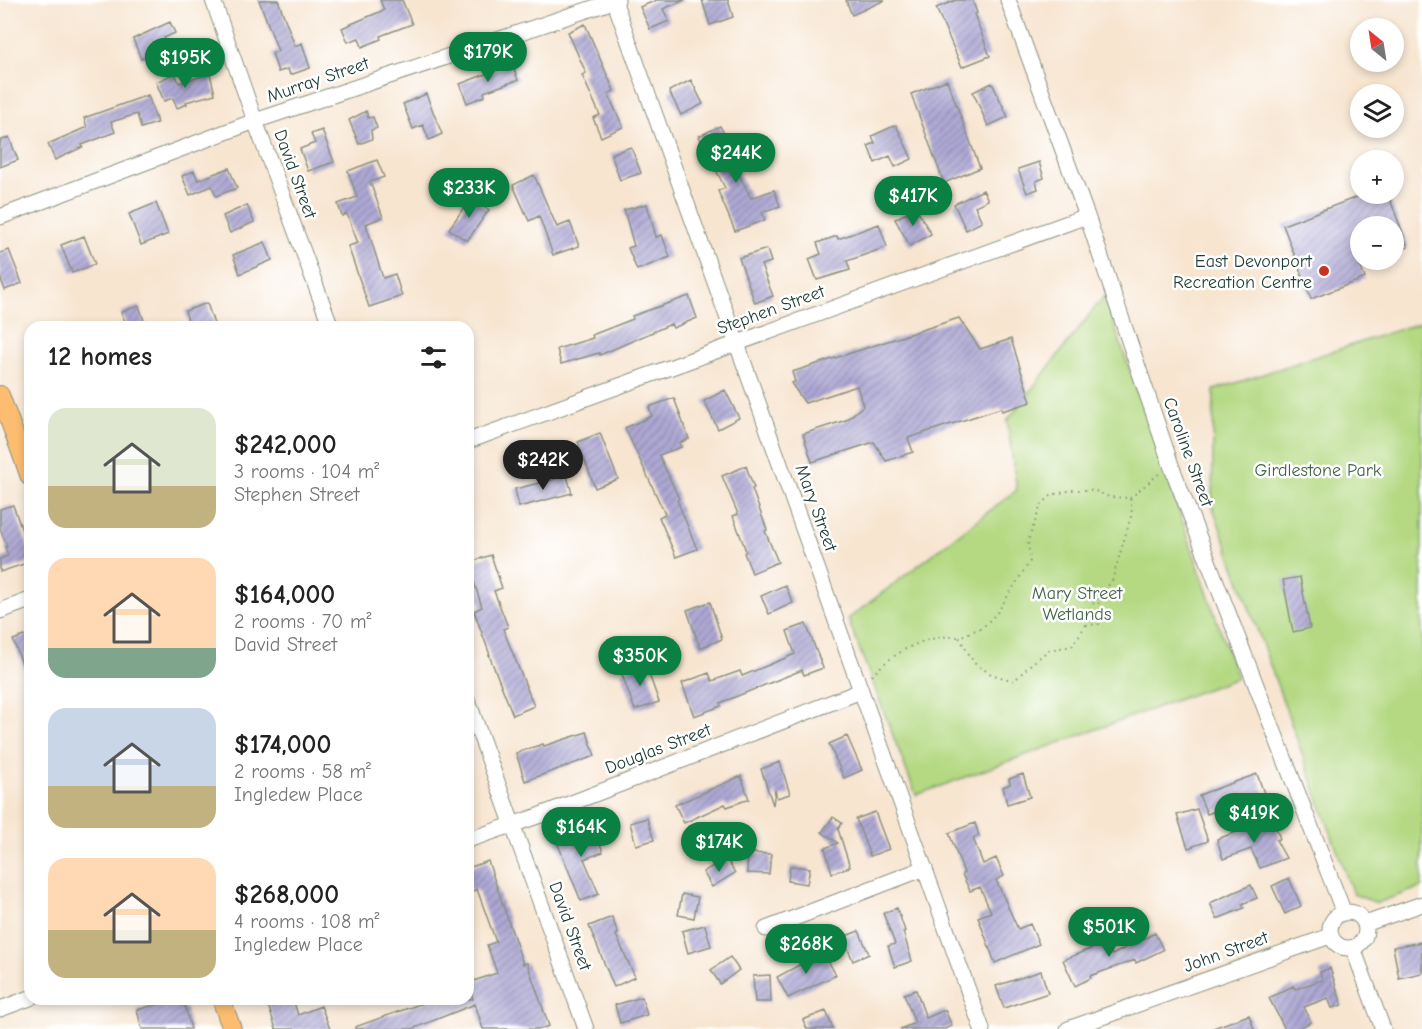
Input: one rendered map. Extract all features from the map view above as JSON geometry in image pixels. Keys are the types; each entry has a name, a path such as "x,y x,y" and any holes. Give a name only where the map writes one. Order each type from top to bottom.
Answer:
{"main road":[{"path":"0,395 24,461"},
{"path":"223,1005 232,1029"}],"street":[{"name":"David Street","path":"213,0 255,122 330,321"},
{"name":"Murray Street","path":"0,217 255,122 615,0"},
{"name":"Mary Street","path":"615,0 982,1029"},
{"name":"Caroline Street","path":"1008,0 1087,216 1171,465 1344,913"},
{"name":"Stephen Street","path":"474,439 1087,216"},
{"path":"0,611 24,602"},
{"name":"Douglas Street","path":"474,838 861,691"},
{"name":"David Street","path":"474,717 586,1029"},
{"path":"766,929 925,868"},
{"path":"1365,924 1422,904"},
{"path":"1344,913 1354,913 1365,924 1366,930 1362,941 1353,948 1342,948 1330,936 1332,921 1344,913"},
{"name":"John Street","path":"1068,1029 1330,936"},
{"path":"1353,948 1383,1029"},
{"path":"0,1009 24,1000"}],"path":[{"path":"861,691 874,673 918,643 938,637 959,637 983,627 998,613 1030,561 1028,541 1041,505 1052,495 1072,490 1093,490 1109,497 1130,498 1148,481 1171,465"},
{"path":"959,637 974,663 1000,677 1014,681 1030,664 1049,650 1072,646 1086,625 1088,610 1112,581 1132,513 1130,498"},
{"path":"1086,625 1101,624 1103,615 1097,599"}],"green space":[{"name":"Mary Street Wetlands","path":"1104,296 1237,678 916,795 848,619 1017,490 1007,421"},
{"name":"Girdlestone Park","path":"1422,322 1422,887 1377,903 1353,894 1212,505 1214,390"}],"building":[{"path":"259,0 278,0 295,46 302,43 310,68 290,75 288,69 278,72 272,53 278,51"},
{"path":"380,0 402,0 412,24 380,36 381,39 362,47 359,38 348,42 342,28 384,10"},
{"path":"657,0 685,0 663,9 669,21 650,29 640,7"},
{"path":"702,0 728,0 733,17 710,25"},
{"path":"846,0 885,0 852,15"},
{"path":"956,0 972,0 977,13 974,14 990,56 962,67 936,8"},
{"path":"170,22 175,33 164,38 168,48 141,59 133,39"},
{"path":"585,24 614,91 608,94 623,127 601,137 593,118 600,115 582,75 586,73 568,32"},
{"path":"512,64 518,80 484,92 485,96 467,103 460,84"},
{"path":"175,73 179,83 210,74 215,94 186,102 187,104 177,108 173,98 164,101 156,82"},
{"path":"691,80 703,104 681,115 669,91"},
{"path":"947,80 980,168 944,183 911,94"},
{"path":"992,83 1008,117 988,126 973,92"},
{"path":"426,94 442,134 429,140 423,125 413,129 403,104"},
{"path":"148,95 157,123 141,128 137,114 111,122 115,132 82,145 83,147 55,160 48,144 87,127 84,118"},
{"path":"366,111 368,118 373,117 377,128 371,130 372,139 359,144 349,120"},
{"path":"896,125 912,159 895,167 890,156 875,163 868,146 875,143 872,136"},
{"path":"720,126 732,148 727,151 751,198 774,190 780,206 762,212 765,220 735,231 718,191 725,188 699,136"},
{"path":"322,130 334,162 308,171 300,149 315,143 311,134"},
{"path":"9,137 18,160 0,167 0,141"},
{"path":"631,147 641,173 620,180 611,154"},
{"path":"377,160 384,177 370,182 383,217 366,224 383,278 395,274 402,296 369,307 348,246 358,243 347,214 342,216 338,204 357,197 348,171"},
{"path":"1039,162 1044,178 1036,181 1038,189 1027,193 1018,169"},
{"path":"229,168 237,188 216,196 212,186 190,195 182,176 194,171 198,180"},
{"path":"534,175 557,227 570,222 579,246 553,255 539,216 529,221 513,185"},
{"path":"983,190 988,200 975,206 982,222 966,230 954,204"},
{"path":"471,197 489,210 467,241 449,229"},
{"path":"1350,200 1350,204 1392,204 1396,216 1350,216 1350,270 1362,270 1365,278 1311,299 1283,225"},
{"path":"156,203 168,234 141,245 129,214"},
{"path":"647,204 656,237 662,235 670,257 637,270 628,248 634,246 624,210"},
{"path":"247,205 254,222 230,233 223,216"},
{"path":"916,208 931,234 910,246 895,219"},
{"path":"879,224 887,247 847,261 850,270 817,280 809,259 821,254 817,243 837,236 838,239"},
{"path":"84,236 95,264 72,273 61,245"},
{"path":"1404,236 1408,247 1404,249"},
{"path":"265,242 272,260 240,274 233,255"},
{"path":"767,249 771,262 761,265 773,296 755,303 739,258"},
{"path":"9,250 22,283 5,290 0,277 0,253"},
{"path":"689,296 697,318 673,328 671,324 600,355 599,353 561,364 557,349 593,338 592,335 633,319 632,316"},
{"path":"207,303 213,321 188,321 185,311"},
{"path":"139,306 144,321 125,321 121,312"},
{"path":"959,318 980,349 1011,339 1031,402 1002,411 1001,408 908,438 913,452 886,461 874,442 812,462 803,434 846,420 863,406 857,386 805,403 791,383 795,382 792,372"},
{"path":"725,390 739,418 718,429 704,401"},
{"path":"674,398 689,439 679,443 681,447 659,455 679,499 677,500 697,549 676,557 659,517 665,514 625,428 652,416 649,407"},
{"path":"600,433 618,479 595,488 578,442"},
{"path":"746,466 767,530 765,531 778,562 752,573 733,516 738,514 722,476"},
{"path":"567,476 572,493 519,507 515,489"},
{"path":"13,505 24,536 24,564 0,572 0,559 8,556 0,528 0,509"},
{"path":"491,555 502,588 494,591 508,627 503,629 534,706 513,715 474,611 482,607 474,582 474,561"},
{"path":"1300,577 1310,628 1293,632 1283,580"},
{"path":"785,585 793,603 769,614 761,596"},
{"path":"710,602 722,639 700,648 687,610"},
{"path":"806,624 823,668 804,675 802,670 694,716 682,683 709,673 712,681 740,671 742,676 795,654 787,631"},
{"path":"24,636 24,669 13,640"},
{"path":"645,663 659,702 635,710 621,672"},
{"path":"587,732 595,756 525,781 516,753"},
{"path":"847,736 862,770 844,778 829,744"},
{"path":"780,762 790,794 777,798 775,790 773,805 761,769"},
{"path":"1023,774 1030,797 1007,804 1003,787 1010,784 1009,779"},
{"path":"1257,774 1264,793 1207,814 1199,795"},
{"path":"741,776 749,799 727,807 725,804 684,823 675,805"},
{"path":"1197,809 1208,841 1188,848 1177,815"},
{"path":"875,812 889,849 870,856 856,819"},
{"path":"833,817 842,823 838,829 850,867 832,873 825,848 838,843 822,832"},
{"path":"647,818 654,840 636,845 630,823"},
{"path":"1273,819 1280,839 1276,840 1286,858 1260,868 1251,849 1223,859 1217,839"},
{"path":"975,823 979,836 973,838 983,864 996,858 1004,876 996,880 1018,929 1030,924 1039,944 995,963 978,917 991,912 980,887 970,891 949,833"},
{"path":"593,824 603,852 584,859 599,894 581,901 555,837"},
{"path":"748,853 771,854 769,874 747,873"},
{"path":"726,858 735,873 712,887 703,872"},
{"path":"488,861 523,964 527,963 549,1026 540,1029 483,1029 474,1004 474,981 497,973 487,945 496,942 477,889 474,890 474,866"},
{"path":"790,866 810,868 807,884 788,881"},
{"path":"1289,878 1301,906 1285,914 1272,886"},
{"path":"1251,885 1257,898 1242,904 1244,908 1217,919 1210,903"},
{"path":"682,894 698,897 694,918 678,915"},
{"path":"897,908 912,961 895,967 888,946 895,944 883,913"},
{"path":"612,917 618,934 616,935 635,977 614,987 589,926"},
{"path":"705,925 711,946 688,953 682,931"},
{"path":"859,931 869,954 853,961 843,937"},
{"path":"1155,933 1163,950 1136,963 1135,960 1090,976 1091,978 1075,986 1063,960 1107,942 1112,955"},
{"path":"1422,942 1422,973 1399,978 1393,947"},
{"path":"823,952 836,975 788,998 777,977"},
{"path":"730,957 739,970 720,984 711,970"},
{"path":"1330,968 1342,1005 1332,1008 1328,998 1304,1007 1311,1022 1297,1029 1285,1029 1269,998 1293,986 1295,989 1322,980 1320,972"},
{"path":"1041,971 1048,993 1004,1008 996,986"},
{"path":"770,975 771,1002 755,1002 753,976"},
{"path":"916,990 926,1018 945,1010 952,1026 944,1029 900,1029 915,1023 904,994"},
{"path":"642,997 647,1015 620,1023 615,1005"},
{"path":"155,1005 185,1005 191,1029 142,1029 137,1010"},
{"path":"268,1005 295,1005 298,1015 321,1006 330,1029 276,1029"},
{"path":"417,1005 472,1005 412,1029 355,1029 355,1027"},
{"path":"826,1011 833,1029 807,1029 803,1020"},
{"path":"1249,1015 1254,1029 1213,1029 1213,1028"}],"place":[{"name":"East Devonport Recreation Centre","path":"1324,271"}]}
